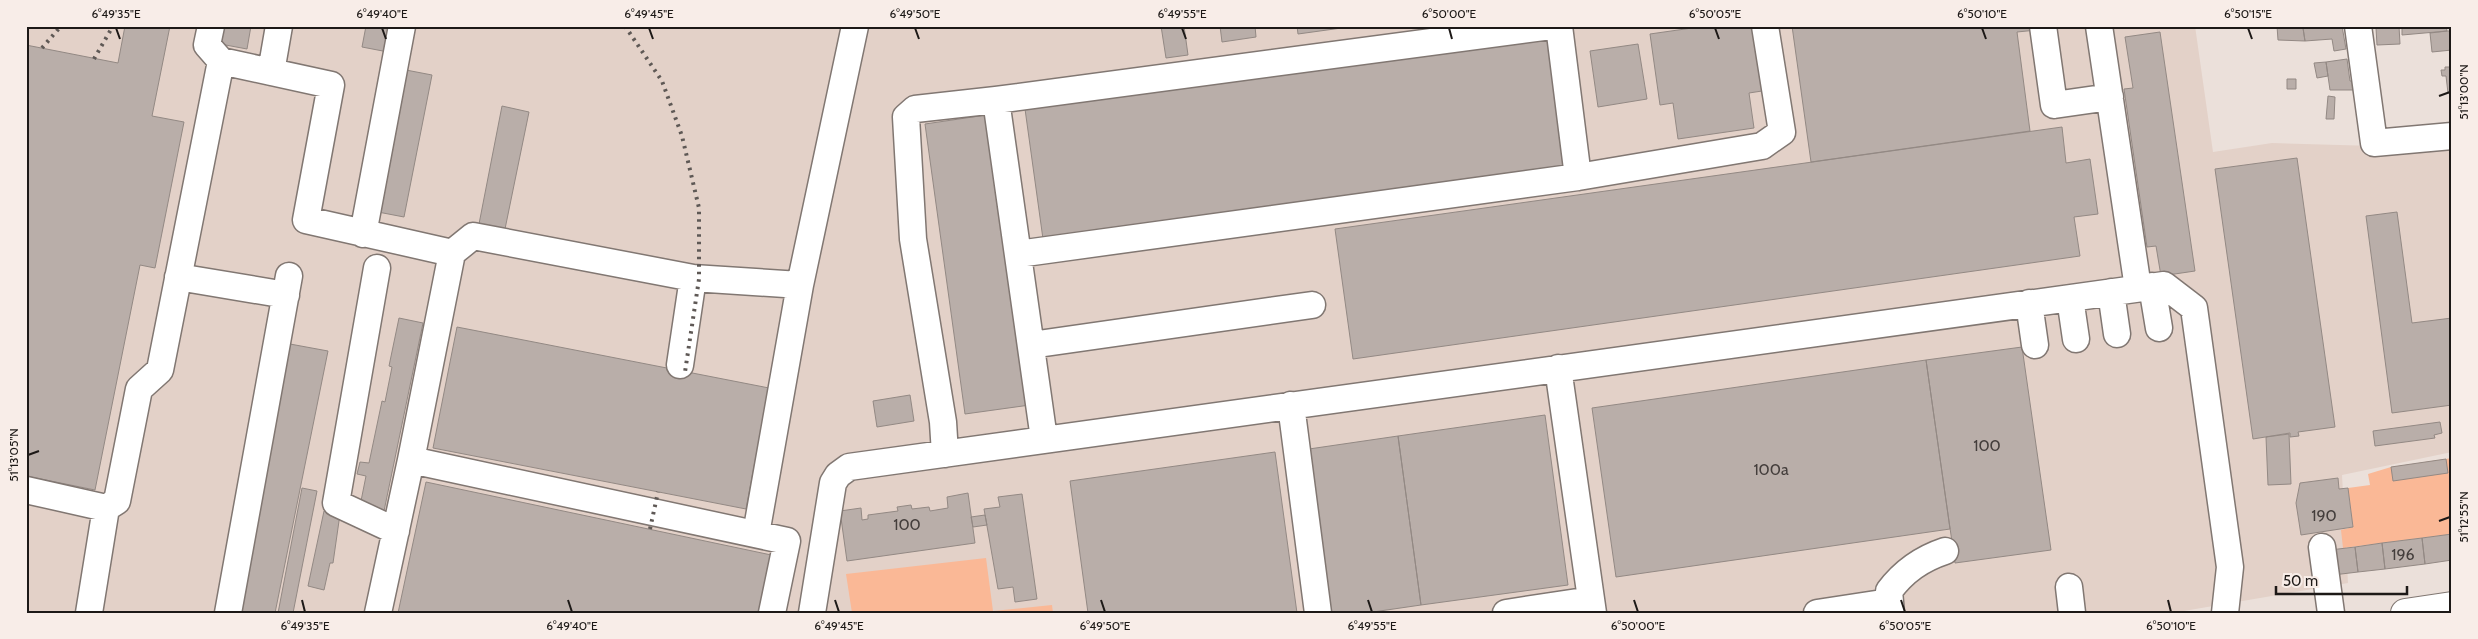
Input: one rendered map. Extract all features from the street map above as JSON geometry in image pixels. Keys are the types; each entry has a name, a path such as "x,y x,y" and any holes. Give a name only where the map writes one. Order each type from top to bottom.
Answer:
{"main road":[{"path":"2405,613 2452,606"}],"street":[{"path":"211,26 206,45 221,61 331,85 306,220 452,253"},
{"path":"270,72 279,26"},
{"path":"363,234 402,26"},
{"path":"756,534 800,285 855,26"},
{"path":"945,454 942,422 917,272 906,118 915,109 996,100 1551,26"},
{"path":"1559,26 1578,177"},
{"path":"1018,254 1578,177 1762,146 1782,132 1764,26"},
{"path":"2043,26 2054,105 2110,97"},
{"path":"2099,26 2145,287 2159,328"},
{"path":"2358,26 2374,143 2452,136"},
{"path":"26,490 106,508 117,502 139,389 160,370 221,61"},
{"path":"996,100 1044,439"},
{"path":"378,613 411,460 452,253 473,236 693,278 800,285"},
{"path":"377,268 336,504 396,531"},
{"path":"178,277 288,286 228,613"},
{"path":"680,365 693,278"},
{"path":"812,613 833,483 838,475 849,467 2164,285 2194,308 2230,567 2224,613"},
{"path":"2111,292 2117,334"},
{"path":"2070,298 2076,339"},
{"path":"2029,303 2035,345"},
{"path":"1031,345 1312,305"},
{"path":"1506,613 1592,606 1558,368"},
{"path":"1291,405 1318,613"},
{"path":"411,460 788,541 772,613"},
{"path":"89,613 106,508"},
{"path":"2322,547 2331,613"},
{"path":"1817,613 1890,608 1889,592 1899,578 1922,560 1945,551"},
{"path":"2069,587 2072,613"}],"shaded area":[{"path":"26,26 2195,26 2213,152 2272,143 2375,146 2452,139 2452,452 2342,475 2348,583 2172,613 26,613"},
{"path":"2452,458 2452,534 2343,548 2341,530 2353,527 2348,488 2370,485 2368,474 2391,467"},
{"path":"986,558 993,611 1052,605 1053,613 852,613 846,574"}],"building":[{"path":"125,26 170,26 152,116 184,122 155,268 140,265 95,490 26,476 26,45 118,63"},
{"path":"219,26 251,26 247,49 215,43"},
{"path":"366,26 393,26 388,52 362,47"},
{"path":"1161,26 1184,26 1188,55 1166,58"},
{"path":"1220,26 1255,26 1256,37 1222,42"},
{"path":"1297,26 1356,26 1298,34"},
{"path":"1706,26 1752,26 1762,91 1749,93 1754,128 1678,139 1673,103 1660,105 1650,34"},
{"path":"1792,26 2036,26 2037,30 2017,32 2030,131 1811,162"},
{"path":"2277,26 2303,28 2305,41 2278,40"},
{"path":"2342,26 2346,49 2334,51 2332,39 2305,41 2303,28"},
{"path":"2399,26 2400,44 2377,45 2376,28"},
{"path":"2402,26 2446,26 2447,31 2402,35"},
{"path":"2452,31 2452,50 2432,52 2430,33"},
{"path":"2160,32 2195,271 2161,276 2156,246 2147,247 2124,89 2133,88 2125,37"},
{"path":"1549,36 1567,165 1043,239 1025,109"},
{"path":"1638,44 1647,99 1598,107 1590,51"},
{"path":"2347,59 2350,81 2355,81 2357,90 2330,90 2326,62"},
{"path":"2326,62 2328,76 2317,78 2314,63"},
{"path":"2445,67 2452,67 2452,93 2448,93 2446,76 2442,76 2441,70 2445,70"},
{"path":"406,70 432,75 404,217 378,212"},
{"path":"2287,79 2296,79 2296,89 2287,89"},
{"path":"2328,96 2335,97 2334,119 2326,119"},
{"path":"502,106 529,112 505,229 479,224"},
{"path":"993,114 1030,405 965,414 925,124"},
{"path":"2062,127 2066,163 2090,159 2098,214 2074,217 2080,256 1353,359 1335,229"},
{"path":"2297,158 2335,427 2298,432 2299,436 2290,437 2290,433 2253,439 2215,169"},
{"path":"2397,212 2412,323 2452,318 2452,405 2392,413 2366,216"},
{"path":"399,318 423,323 384,511 360,506 366,476 357,474 360,462 369,463 382,401 385,402 392,367 389,366"},
{"path":"457,327 769,388 746,509 433,448"},
{"path":"290,344 328,351 275,613 236,613"},
{"path":"2022,347 2051,550 1955,563 1926,360"},
{"path":"1926,360 1950,529 1616,577 1592,408"},
{"path":"910,395 914,421 877,427 873,401"},
{"path":"1545,415 1568,585 1421,605 1398,436"},
{"path":"2440,422 2442,433 2434,435 2435,438 2375,446 2373,431"},
{"path":"2289,434 2291,484 2268,485 2266,437"},
{"path":"1398,436 1421,605 1366,613 1331,613 1309,449"},
{"path":"1275,452 1297,613 1088,613 1070,481"},
{"path":"2446,459 2448,473 2393,481 2391,467"},
{"path":"2338,478 2339,489 2348,488 2353,527 2301,535 2296,503 2300,483"},
{"path":"426,482 776,556 764,613 398,613"},
{"path":"302,488 317,491 293,613 278,613"},
{"path":"968,493 975,543 847,561 840,511 861,508 862,520 868,519 868,515 898,511 897,507 911,505 912,509 929,507 930,511 948,508 947,497"},
{"path":"1022,494 1037,599 1015,602 1013,587 998,589 984,509 1000,507 998,497"},
{"path":"324,511 340,514 333,563 330,563 324,590 308,586"},
{"path":"985,515 987,525 973,527 971,517"},
{"path":"2452,534 2452,560 2425,564 2422,538"},
{"path":"2422,538 2425,564 2385,569 2382,543"},
{"path":"2382,543 2385,569 2358,572 2355,547"},
{"path":"2355,547 2358,572 2333,575 2330,550"}],"railway":[{"path":"42,48 61,26"},
{"path":"94,59 113,26"},
{"path":"625,26 662,81 682,136 699,208 699,279 685,372"},
{"path":"650,529 658,492"}]}
